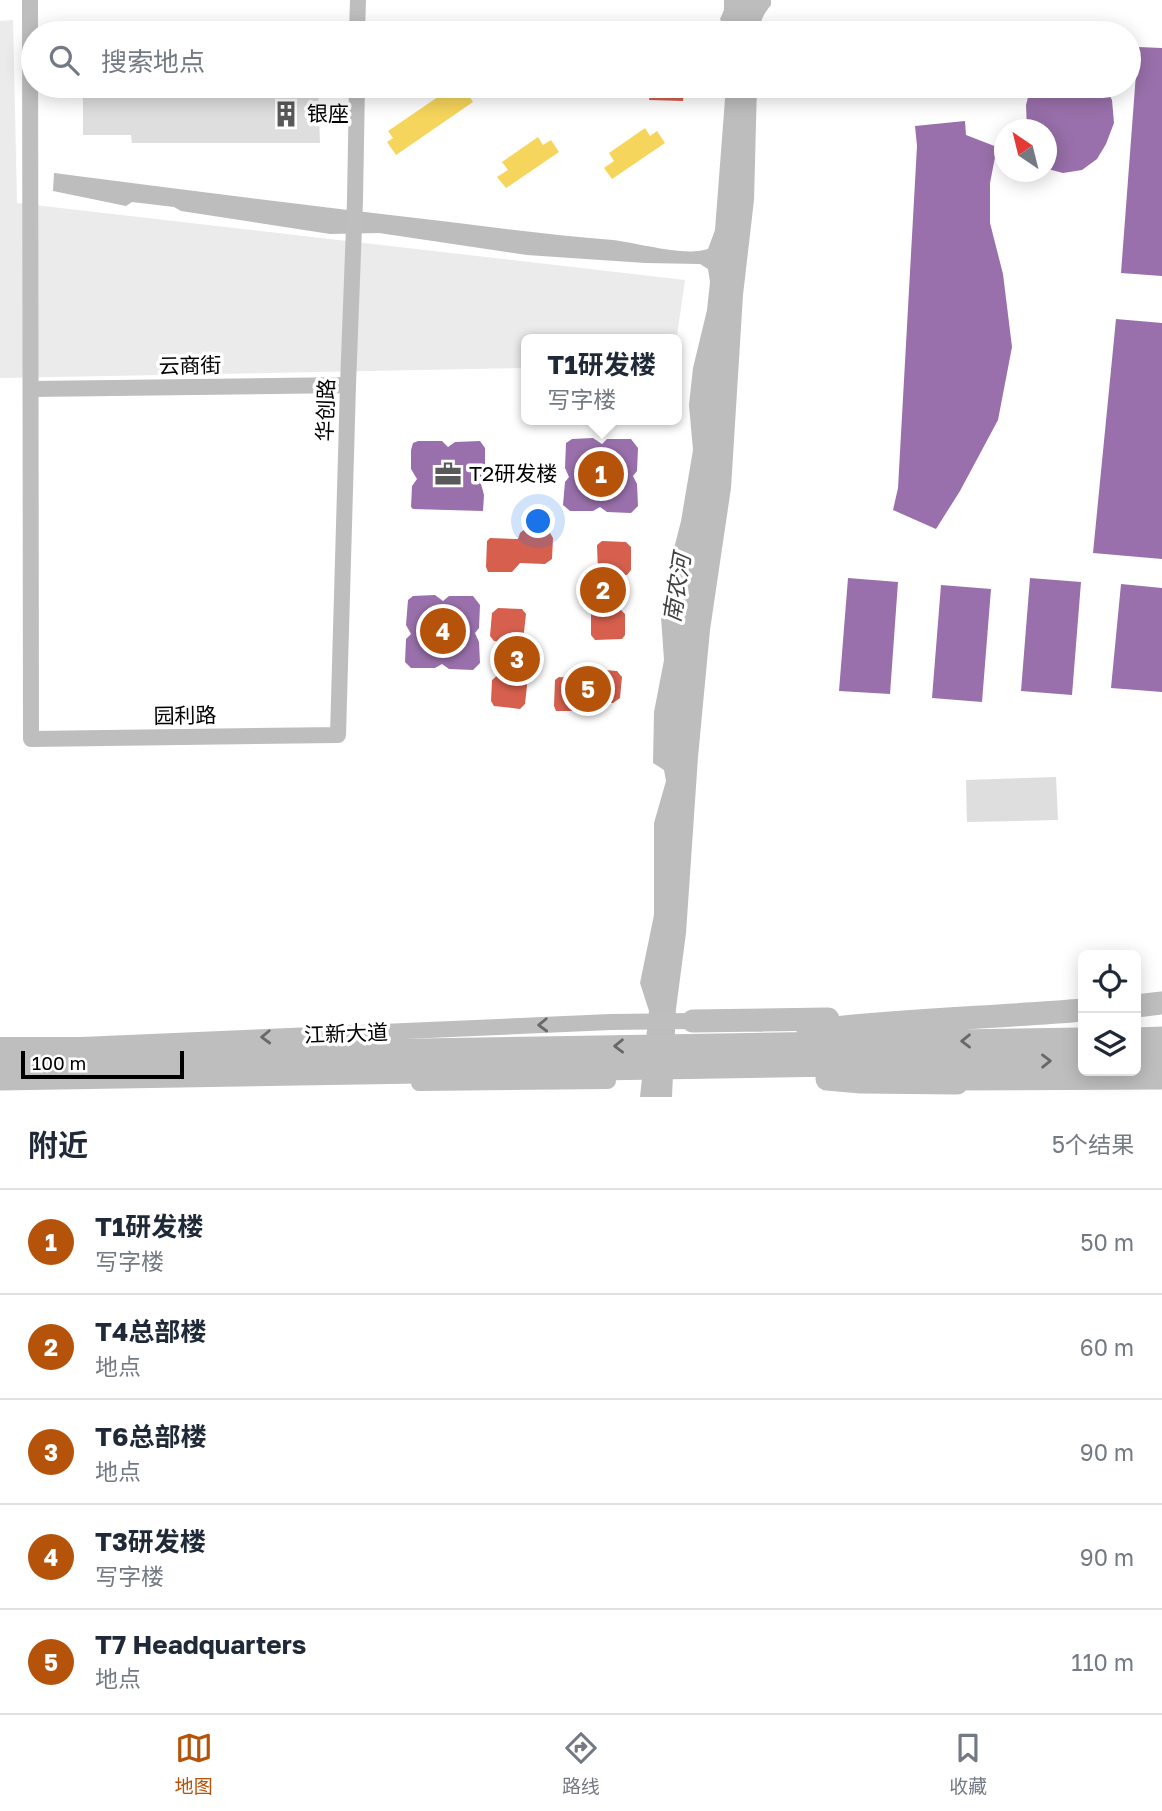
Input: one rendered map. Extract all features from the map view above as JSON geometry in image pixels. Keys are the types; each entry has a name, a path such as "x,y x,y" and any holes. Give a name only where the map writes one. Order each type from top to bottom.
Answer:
{"highway":[{"path":"1141,1005 1162,1003"},
{"path":"687,1045 859,1024 1078,1010"},
{"path":"1141,1015 1162,1013"},
{"path":"693,1021 1078,1017"},
{"path":"1141,1039 1162,1038"},
{"path":"687,1045 1078,1039"},
{"name":"江新大道","path":"0,1057 687,1045"},
{"path":"1141,1060 1162,1060"},
{"path":"608,1081 687,1074 1078,1061"},
{"path":"687,1074 1162,1078"},
{"path":"687,1074 1162,1091"},
{"name":"江新大道","path":"0,1079 687,1074"}],"street":[{"path":"30,0 30,21"},
{"path":"357,21 358,0"},
{"path":"31,98 32,388"},
{"name":"华创路","path":"338,735 357,98"},
{"name":"云商街","path":"32,388 348,385"},
{"name":"园利路","path":"32,388 31,739 338,735"},
{"name":"江新大道","path":"0,1045 81,1045 611,1022 693,1021"},
{"path":"0,1090 608,1081"}],"shaded area":[{"path":"13,20 17,203 685,280 677,334 521,334 521,368 0,378 0,21"}],"water":[{"path":"724,0 771,0 761,21 721,21"},
{"name":"南农河","path":"725,98 757,98 754,200 743,295 731,488 710,630 686,933 676,1009 672,1097 640,1097 649,1011 640,983 654,915 654,823 666,781 664,770 653,763 654,712 664,660 661,617 693,450 689,405 693,368 707,310 710,282 708,269 700,264 527,255 379,233 330,234 181,211 174,207 132,202 126,206 53,191 54,173 511,230 613,240 675,250 708,249 715,230"}],"building: 住宅":[{"path":"436,98 470,98 473,102 396,155 387,142 393,138 388,131"},
{"path":"645,128 650,136 657,131 665,143 612,179 604,168 614,161 609,153"},
{"path":"538,137 543,145 551,140 559,152 506,188 497,177 508,170 502,162"}],"building: 商业":[{"path":"649,98 683,98 683,101"},
{"path":"525,529 549,531 553,538 552,559 545,564 520,563 512,572 488,572 487,541 490,538 518,539"},
{"path":"602,541 626,542 631,547 631,570 627,575 620,575 619,608 625,614 625,635 622,639 595,640 591,635 591,608 585,602 586,579 590,574 598,573 597,545"},
{"path":"498,608 522,609 526,614 523,641 531,643 534,648 533,670 528,676 525,704 520,709 494,706 491,701 492,680 499,674 500,642 494,641 490,636 492,613"},
{"path":"593,669 617,671 622,677 620,698 613,703 588,702 580,711 556,711 555,680 559,677 586,679"}],"building: 办公":[{"path":"1141,47 1162,48 1162,276 1121,273 1134,98 1141,98"},
{"path":"1028,98 1111,98 1114,123 1097,159 1082,170 1063,173 1057,171 1057,119 1027,119"},
{"path":"965,121 966,135 994,146 990,223 1003,274 1012,347 998,420 936,529 893,510 898,488 917,146 915,126"},
{"path":"1116,319 1162,323 1162,559 1093,553"},
{"path":"593,438 602,444 607,439 631,439 638,448 637,471 633,476 637,484 638,506 631,513 607,512 600,507 593,511 570,511 563,505 565,482 569,477 565,468 566,443 572,439"},
{"name":"T2研发楼","path":"442,441 448,447 455,442 480,441 485,448 485,465 480,480 484,495 483,511 411,507 412,486 417,479 411,469 411,450 413,443"},
{"path":"848,578 898,582 890,694 839,691"},
{"path":"1030,578 1081,582 1072,695 1021,691"},
{"path":"1121,584 1162,588 1162,692 1111,688"},
{"path":"941,585 991,589 982,702 932,698"},
{"path":"435,595 443,601 449,596 473,596 480,605 479,628 475,633 479,642 480,663 473,670 449,669 442,664 435,668 411,668 405,662 406,639 411,634 406,625 408,600 413,596"}],"building: 其他":[{"path":"83,98 318,98 320,143 132,143 131,135 83,135"},
{"path":"1056,777 1058,820 967,822 966,780"}],"place":[{"name":"银座","path":"286,114"},
{"name":"T2研发楼","path":"448,474"},
{"name":"T1研发楼","path":"601,474"},
{"name":"T4总部楼","path":"603,590"},
{"name":"T3研发楼","path":"443,631"},
{"name":"T6总部楼","path":"517,659"},
{"name":"T7 Headquarters","path":"588,689"}]}
